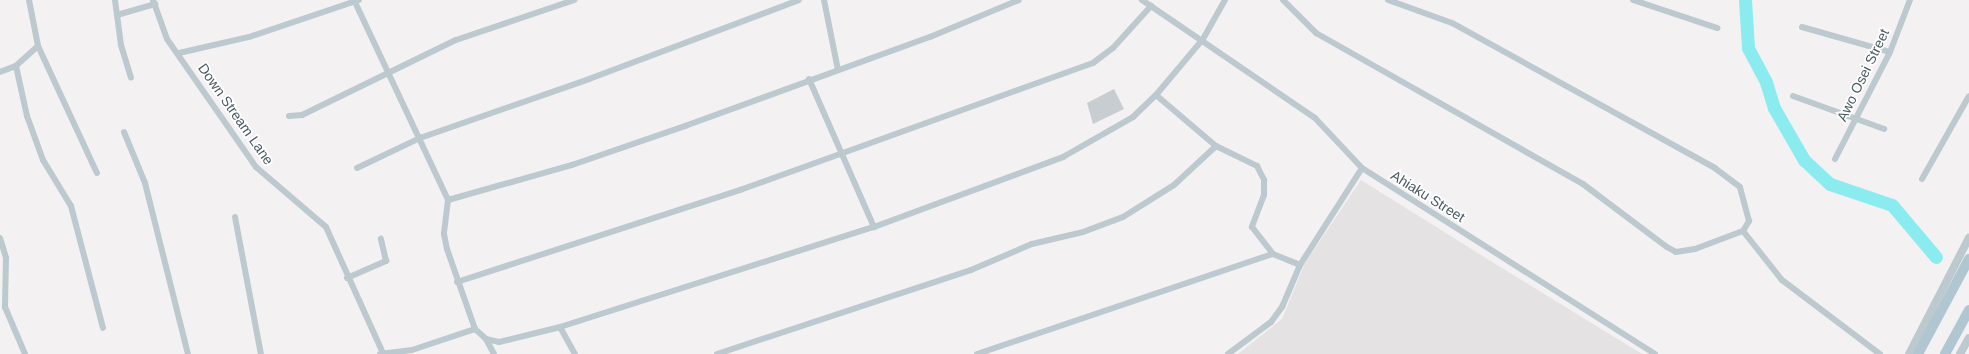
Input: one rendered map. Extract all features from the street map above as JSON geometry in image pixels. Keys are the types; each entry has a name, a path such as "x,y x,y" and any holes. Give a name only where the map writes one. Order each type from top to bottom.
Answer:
{"main road":[{"path":"1918,354 1969,259"},
{"path":"1945,354 1969,310"}],"street":[{"path":"29,0 38,46 98,173"},
{"path":"115,0 131,77"},
{"path":"288,116 302,115 387,72 456,40 574,0"},
{"path":"357,168 420,138 589,80 799,0"},
{"path":"824,0 838,70"},
{"path":"448,200 580,162 930,37 1019,0"},
{"name":"Ahiaku Street","path":"1142,0 1203,39 1315,118 1362,168 1655,354"},
{"path":"486,339 511,340 560,327 874,227 1063,157 1120,125 1156,95 1203,39 1225,0"},
{"path":"1283,0 1316,33 1495,130 1583,184 1667,247 1676,252 1695,249 1744,230 1749,221 1740,187 1715,168 1452,24 1388,0"},
{"path":"1633,0 1717,28"},
{"name":"Awo Osei Street","path":"1835,159 1890,52 1910,0"},
{"path":"179,54 249,37 356,1 387,72 420,138 448,200 444,234 457,282 475,329 486,339 494,354"},
{"path":"117,15 154,2"},
{"name":"Down Stream Lane","path":"154,2 167,38 256,167 326,227 381,354"},
{"path":"457,282 842,155 1093,63 1113,48 1151,6"},
{"path":"1802,27 1890,52"},
{"path":"0,72 16,66 38,46"},
{"path":"16,66 38,148 71,206 103,328"},
{"path":"809,79 874,227"},
{"path":"1156,95 1216,146 1257,166 1262,173 1263,200 1253,216 1252,227 1273,254 1300,265"},
{"path":"1793,96 1884,129"},
{"path":"1922,179 1969,96"},
{"path":"124,132 145,183 188,354"},
{"path":"717,354 971,270 1032,244 1083,232 1123,217 1174,185 1216,146"},
{"path":"1228,354 1271,322 1282,307 1300,265 1362,168"},
{"path":"235,217 261,354"},
{"path":"1744,230 1782,280 1880,354"},
{"path":"0,238 6,258 5,307 25,354"},
{"path":"1909,354 1969,238"},
{"path":"347,278 386,261 381,239"},
{"path":"977,354 1273,254"},
{"path":"560,327 575,354"},
{"path":"381,354 412,352 475,329"},
{"path":"1964,350 1969,338"}],"shaded area":[{"path":"1361,180 1642,354 1238,354 1282,319 1305,263"}],"building":[{"path":"1114,89 1124,109 1093,124 1087,103"}],"waterway":[{"path":"1745,0 1748,48 1766,82 1774,108 1804,160 1830,184 1892,205 1936,257"}]}
